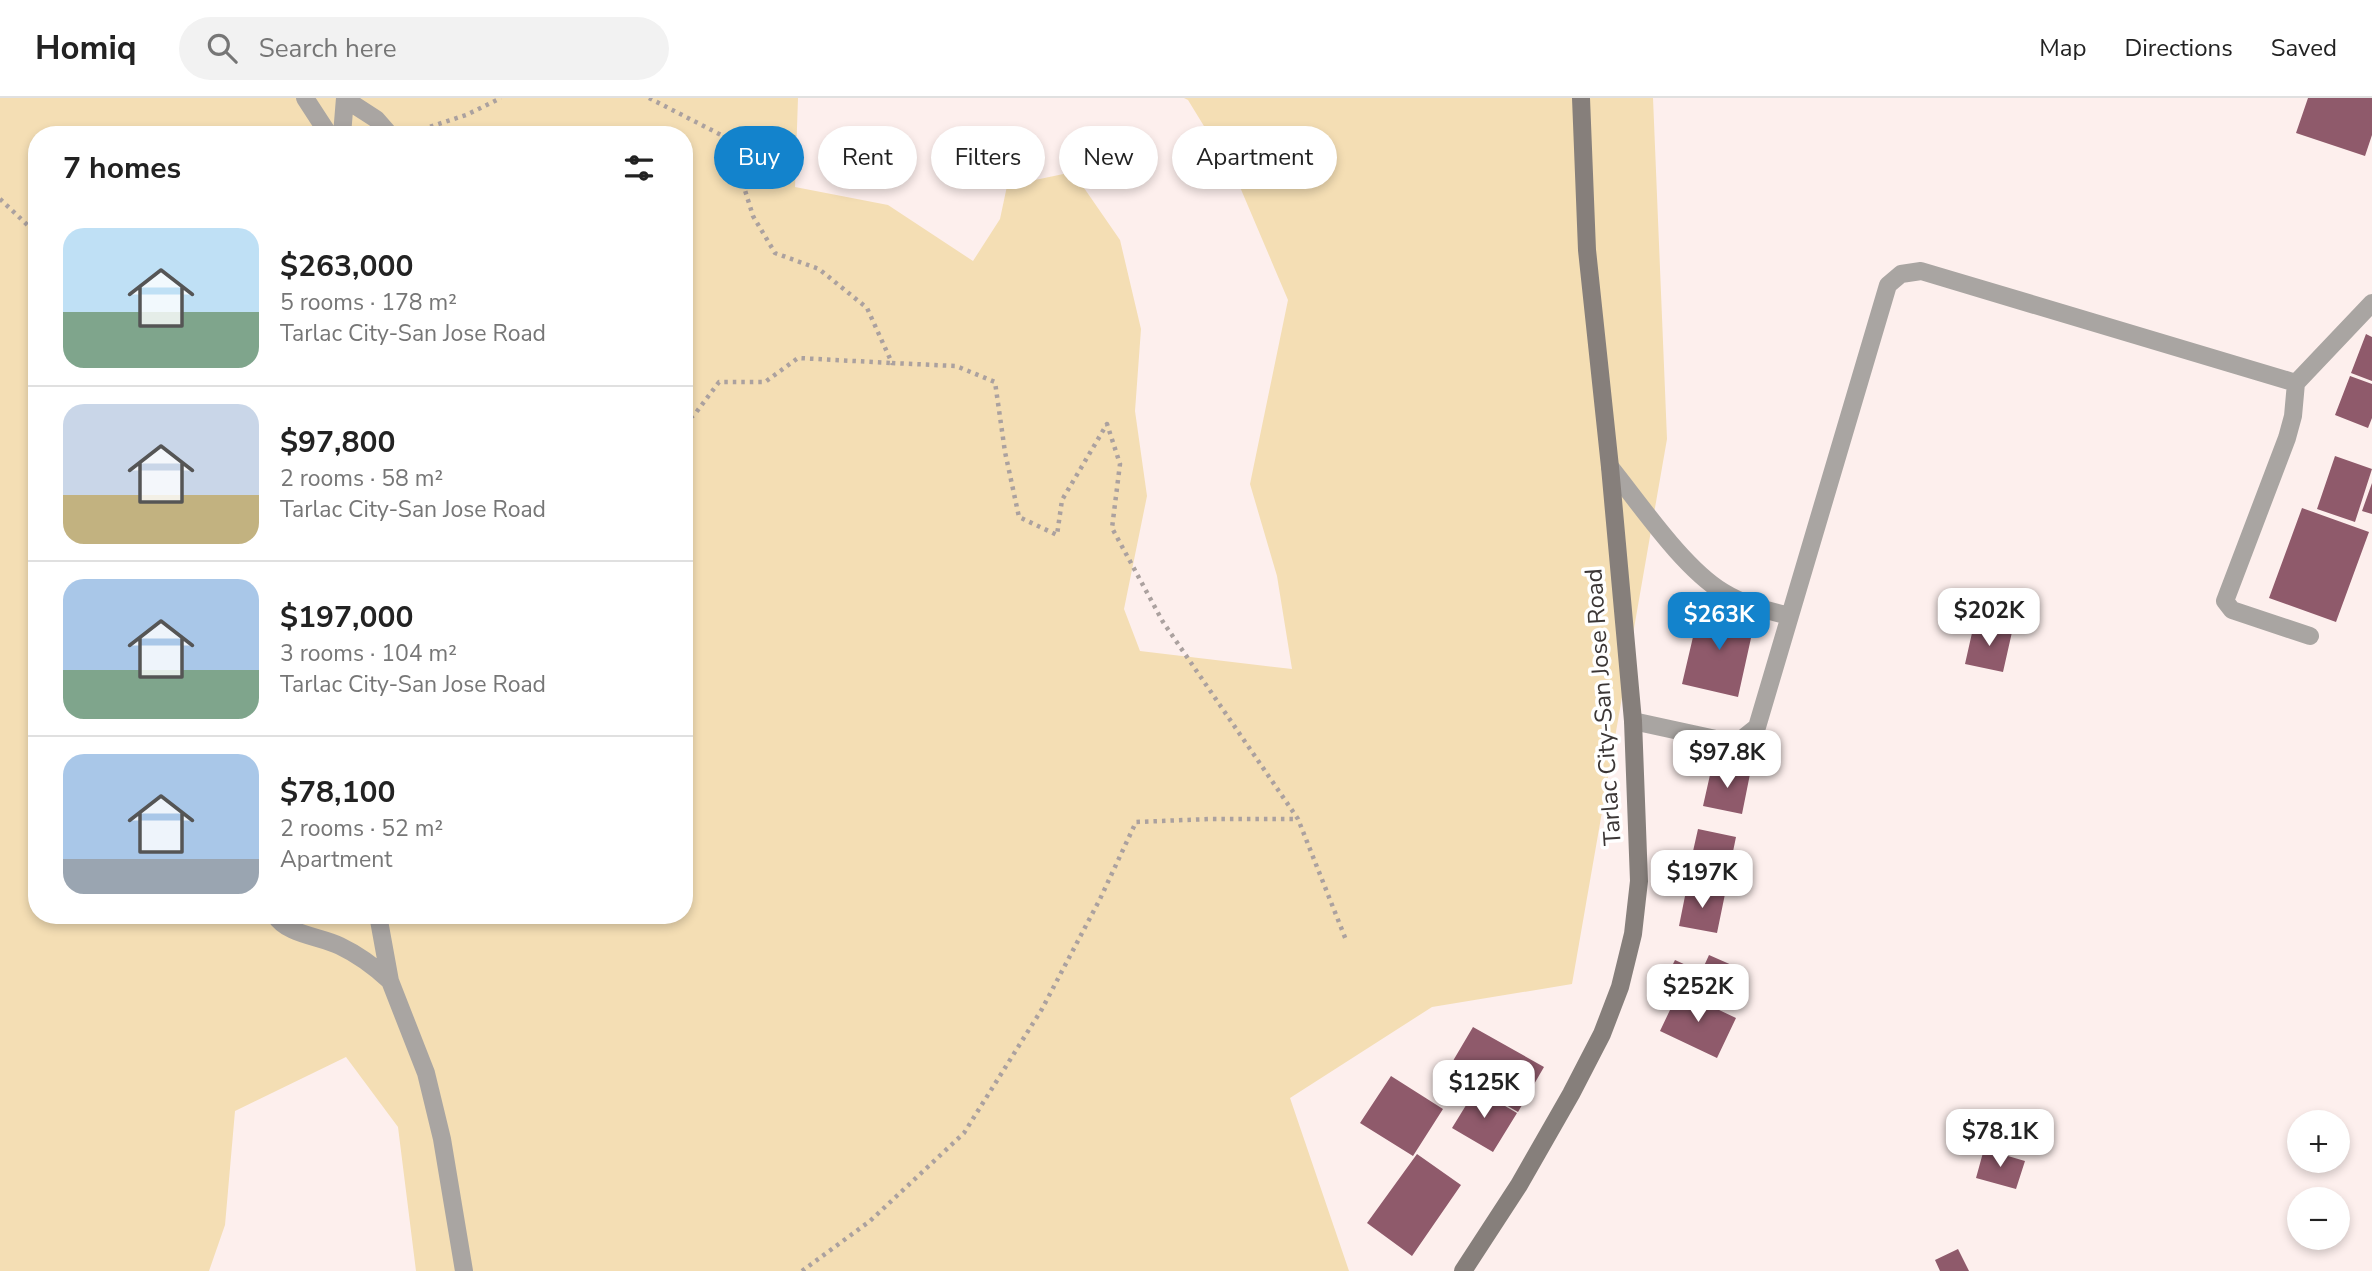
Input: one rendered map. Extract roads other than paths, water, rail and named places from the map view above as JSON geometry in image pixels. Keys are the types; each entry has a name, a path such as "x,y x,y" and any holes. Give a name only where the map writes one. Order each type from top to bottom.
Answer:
{"main road":[{"name":"Tarlac City-San Jose Road","path":"1463,1271 1519,1185 1602,1034 1620,987 1633,934 1639,881 1633,721 1587,250 1581,98"}],"street":[{"path":"305,98 323,126"},
{"path":"343,126 345,98 382,126"},
{"path":"1633,721 1725,741 1742,739 1756,727 1888,285 1901,274 1921,271 2296,383"},
{"path":"2310,636 2232,610 2225,601 2290,427 2296,383 2372,303"},
{"path":"1610,467 1705,580 1738,600 1789,616"},
{"path":"284,924 354,953 372,964 390,981"},
{"path":"380,924 390,981 426,1073 442,1139 464,1271"}]}
